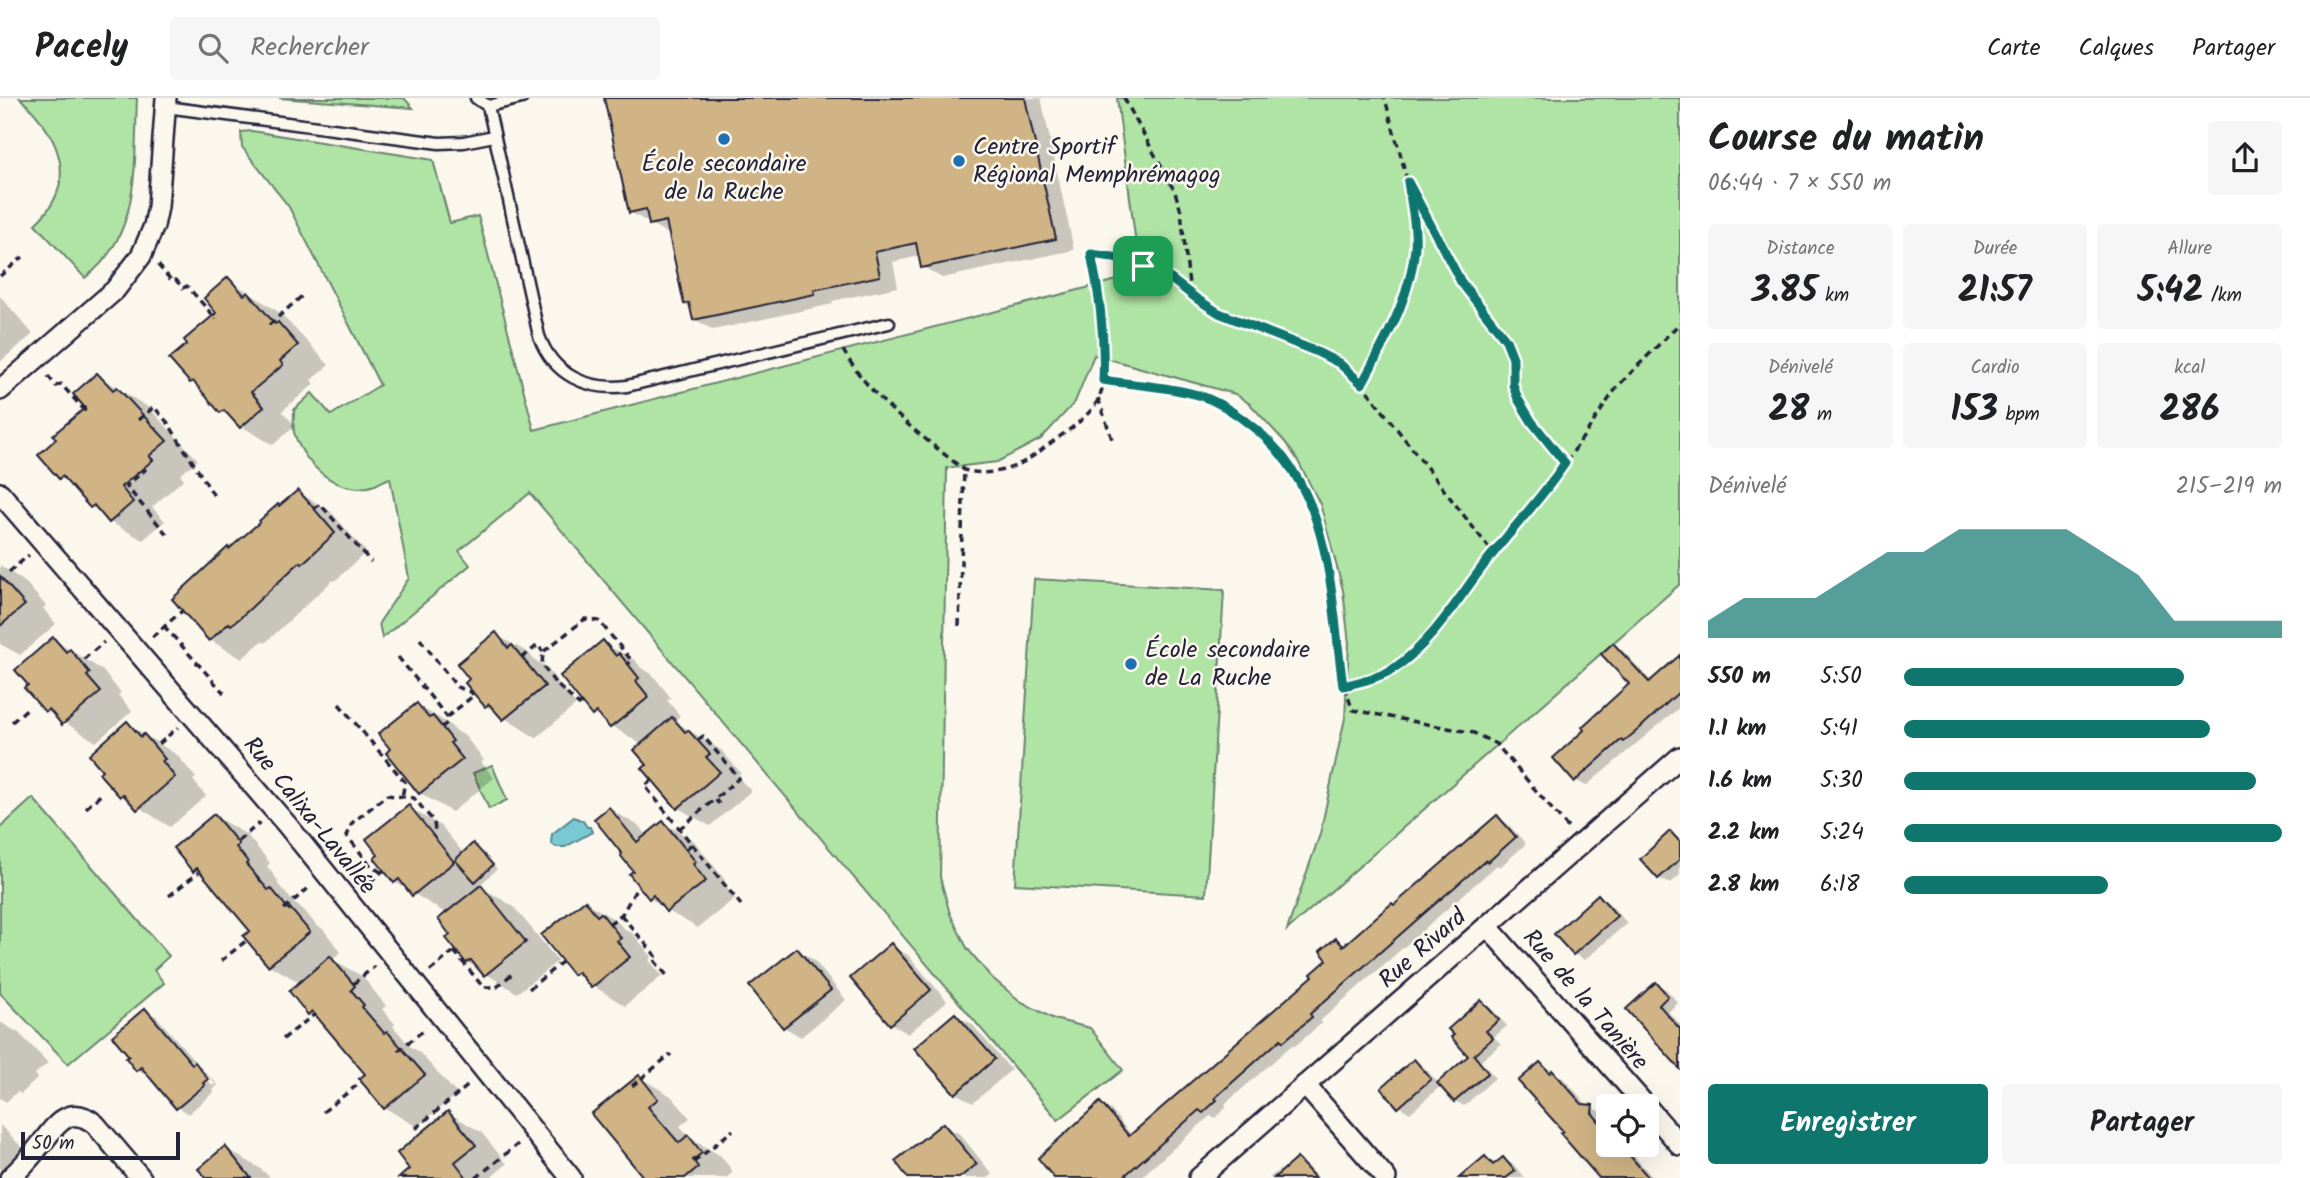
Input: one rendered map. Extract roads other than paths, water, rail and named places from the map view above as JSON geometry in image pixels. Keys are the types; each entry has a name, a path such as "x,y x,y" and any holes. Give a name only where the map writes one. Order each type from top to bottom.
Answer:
{"street":[{"path":"0,390 115,290 141,256 154,226 158,207 166,103"},
{"name":"Rue Calixa-Lavallée","path":"0,492 275,811 571,1178"},
{"name":"Rue Rivard","path":"1199,1178 1581,843 1676,768"},
{"name":"Rue de la Tanière","path":"1487,926 1635,1094"},
{"path":"1304,1085 1386,1178"},
{"path":"10,1178 60,1121 82,1116 95,1124 141,1178"},
{"name":"Rue de la Tanière","path":"1659,1122 1680,1145"}],"lane":[{"path":"476,98 488,106 539,336 544,350 565,374 587,384 611,388 888,323"},
{"path":"488,106 522,98"},
{"path":"166,103 439,143 476,141 494,136"}],"water":[{"path":"574,817 583,821 592,832 565,847 556,847 551,843 552,834"}],"place":[{"name":"École secondaire de la Ruche","path":"724,139"},
{"name":"Centre Sportif Régional Memphrémagog","path":"959,161"},
{"name":"École secondaire de La Ruche","path":"1131,664"}]}
